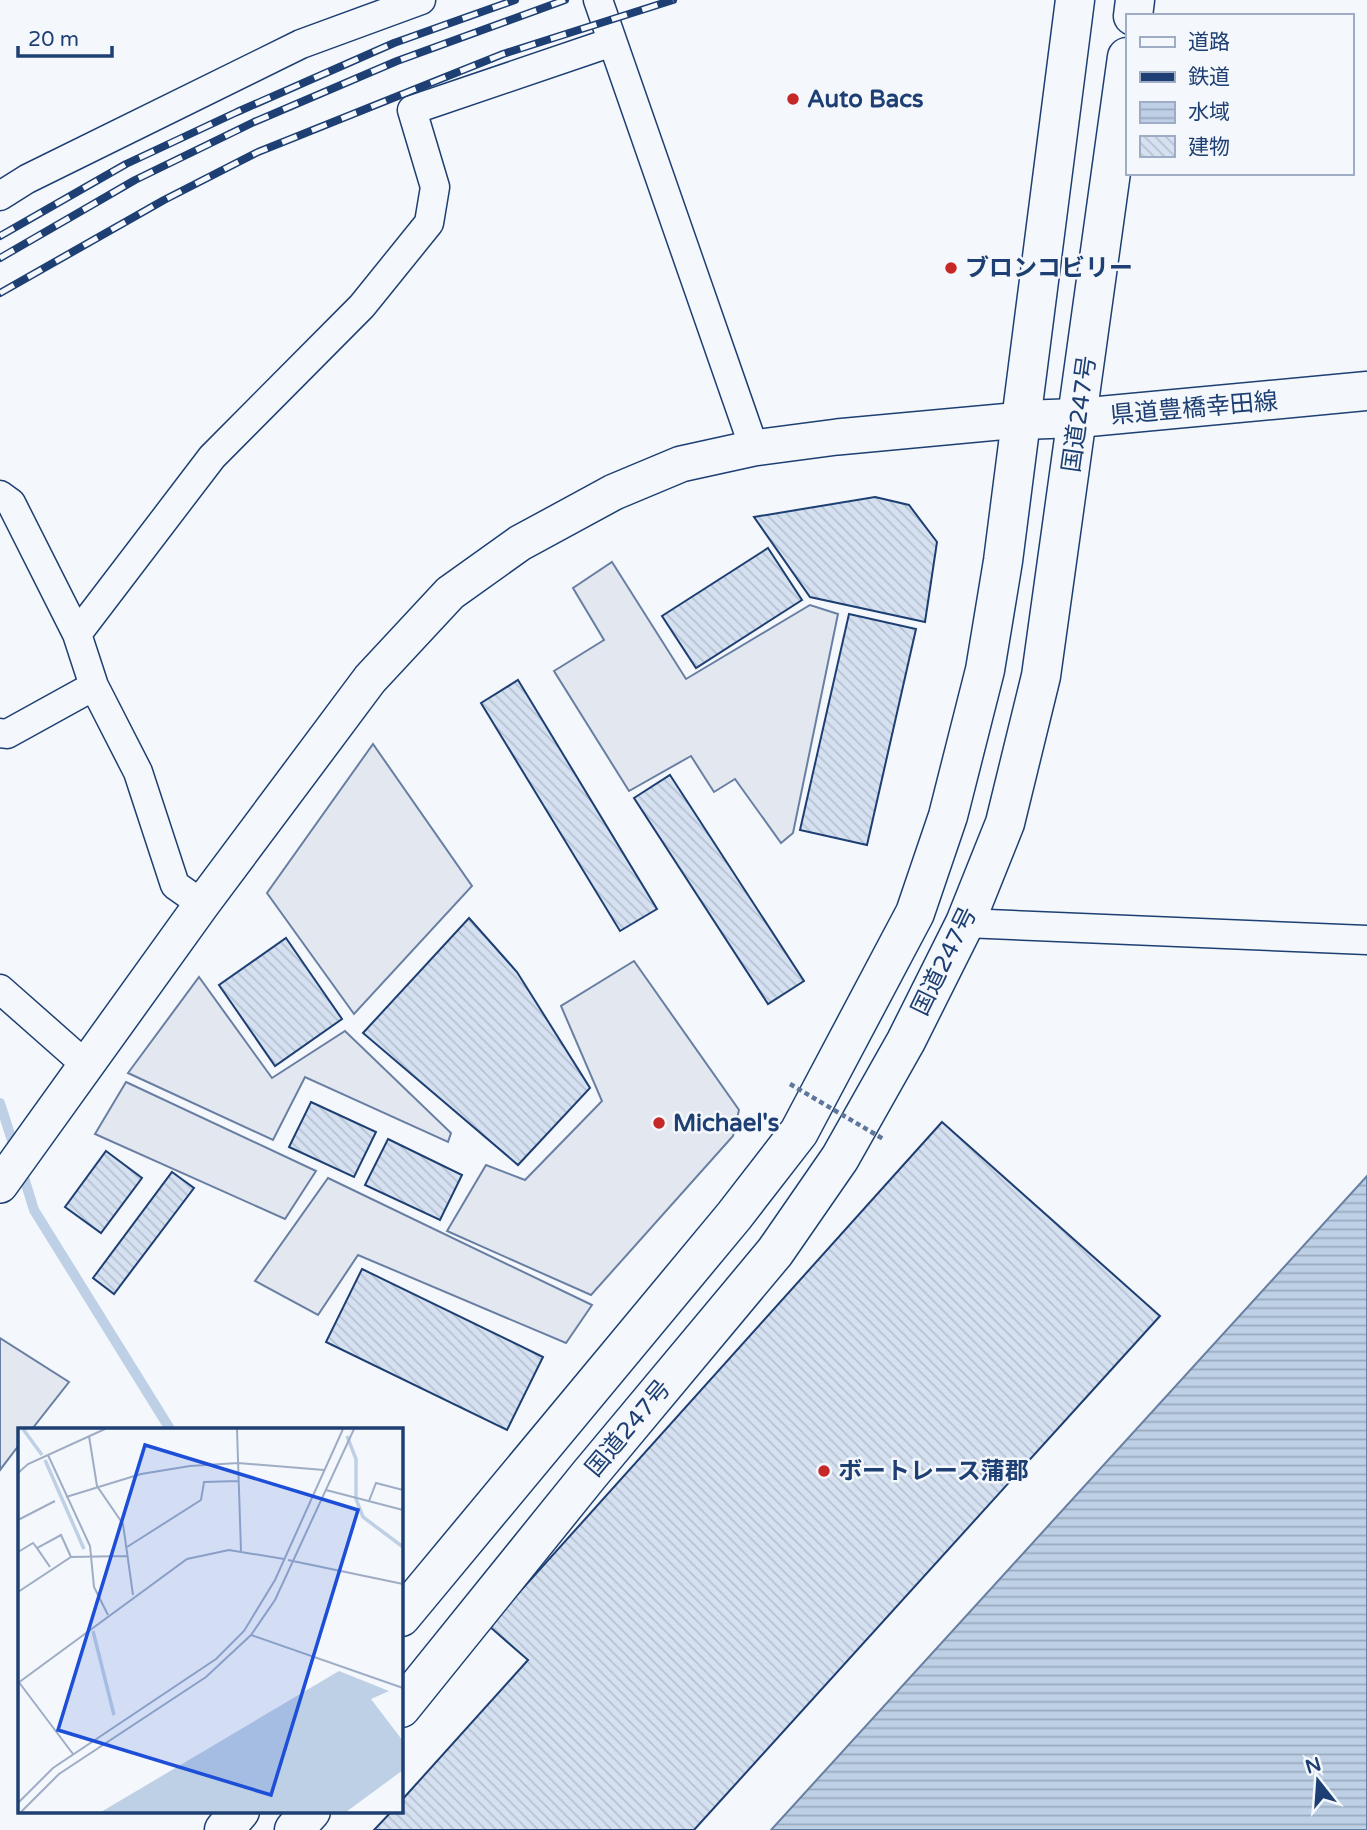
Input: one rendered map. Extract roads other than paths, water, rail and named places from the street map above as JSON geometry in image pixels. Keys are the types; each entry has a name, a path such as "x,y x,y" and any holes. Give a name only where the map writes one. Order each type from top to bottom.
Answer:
{"main road":[{"name":"国道247号","path":"402,1616 717,1238 799,1132 915,913 948,816 985,670 1003,561 1075,0"},
{"name":"国道247号","path":"402,1706 775,1252 840,1158 906,1041 965,923 1005,823 1041,676 1126,64"},
{"name":"県道豊橋幸田線","path":"1021,420 1078,418 1367,391"},
{"path":"224,1830 239,1812"},
{"path":"295,1830 310,1812"}],"street":[{"path":"0,196 27,179 301,44 421,0"},
{"path":"598,0 754,449"},
{"path":"76,634 212,457 362,306 429,223 435,187 412,110 612,41"},
{"path":"2,1181 369,679 450,593 520,543 614,492 681,464 754,449 836,437 1021,420"},
{"path":"0,495 11,503 76,634 94,686 138,772 176,885 202,904"},
{"path":"0,733 7,734 94,686"},
{"path":"965,923 1367,940"},
{"path":"0,989 86,1065"}],"water":[{"name":"ボートレース蒲郡","path":"1367,1176 1367,1830 771,1830"}],"waterway":[{"path":"0,1103 15,1150"},
{"path":"22,1171 34,1210 169,1428"}],"railway":[{"path":"0,236 126,164 237,112 394,43 515,0"},
{"path":"0,258 135,180 254,122 397,61 565,0"},
{"path":"0,293 164,200 258,152 503,54 673,0"}],"place":[{"name":"Auto Bacs","path":"793,99"},
{"name":"ブロンコビリー","path":"951,268"},
{"name":"Michael's","path":"659,1123"},
{"name":"ボートレース蒲郡","path":"824,1471"}]}
